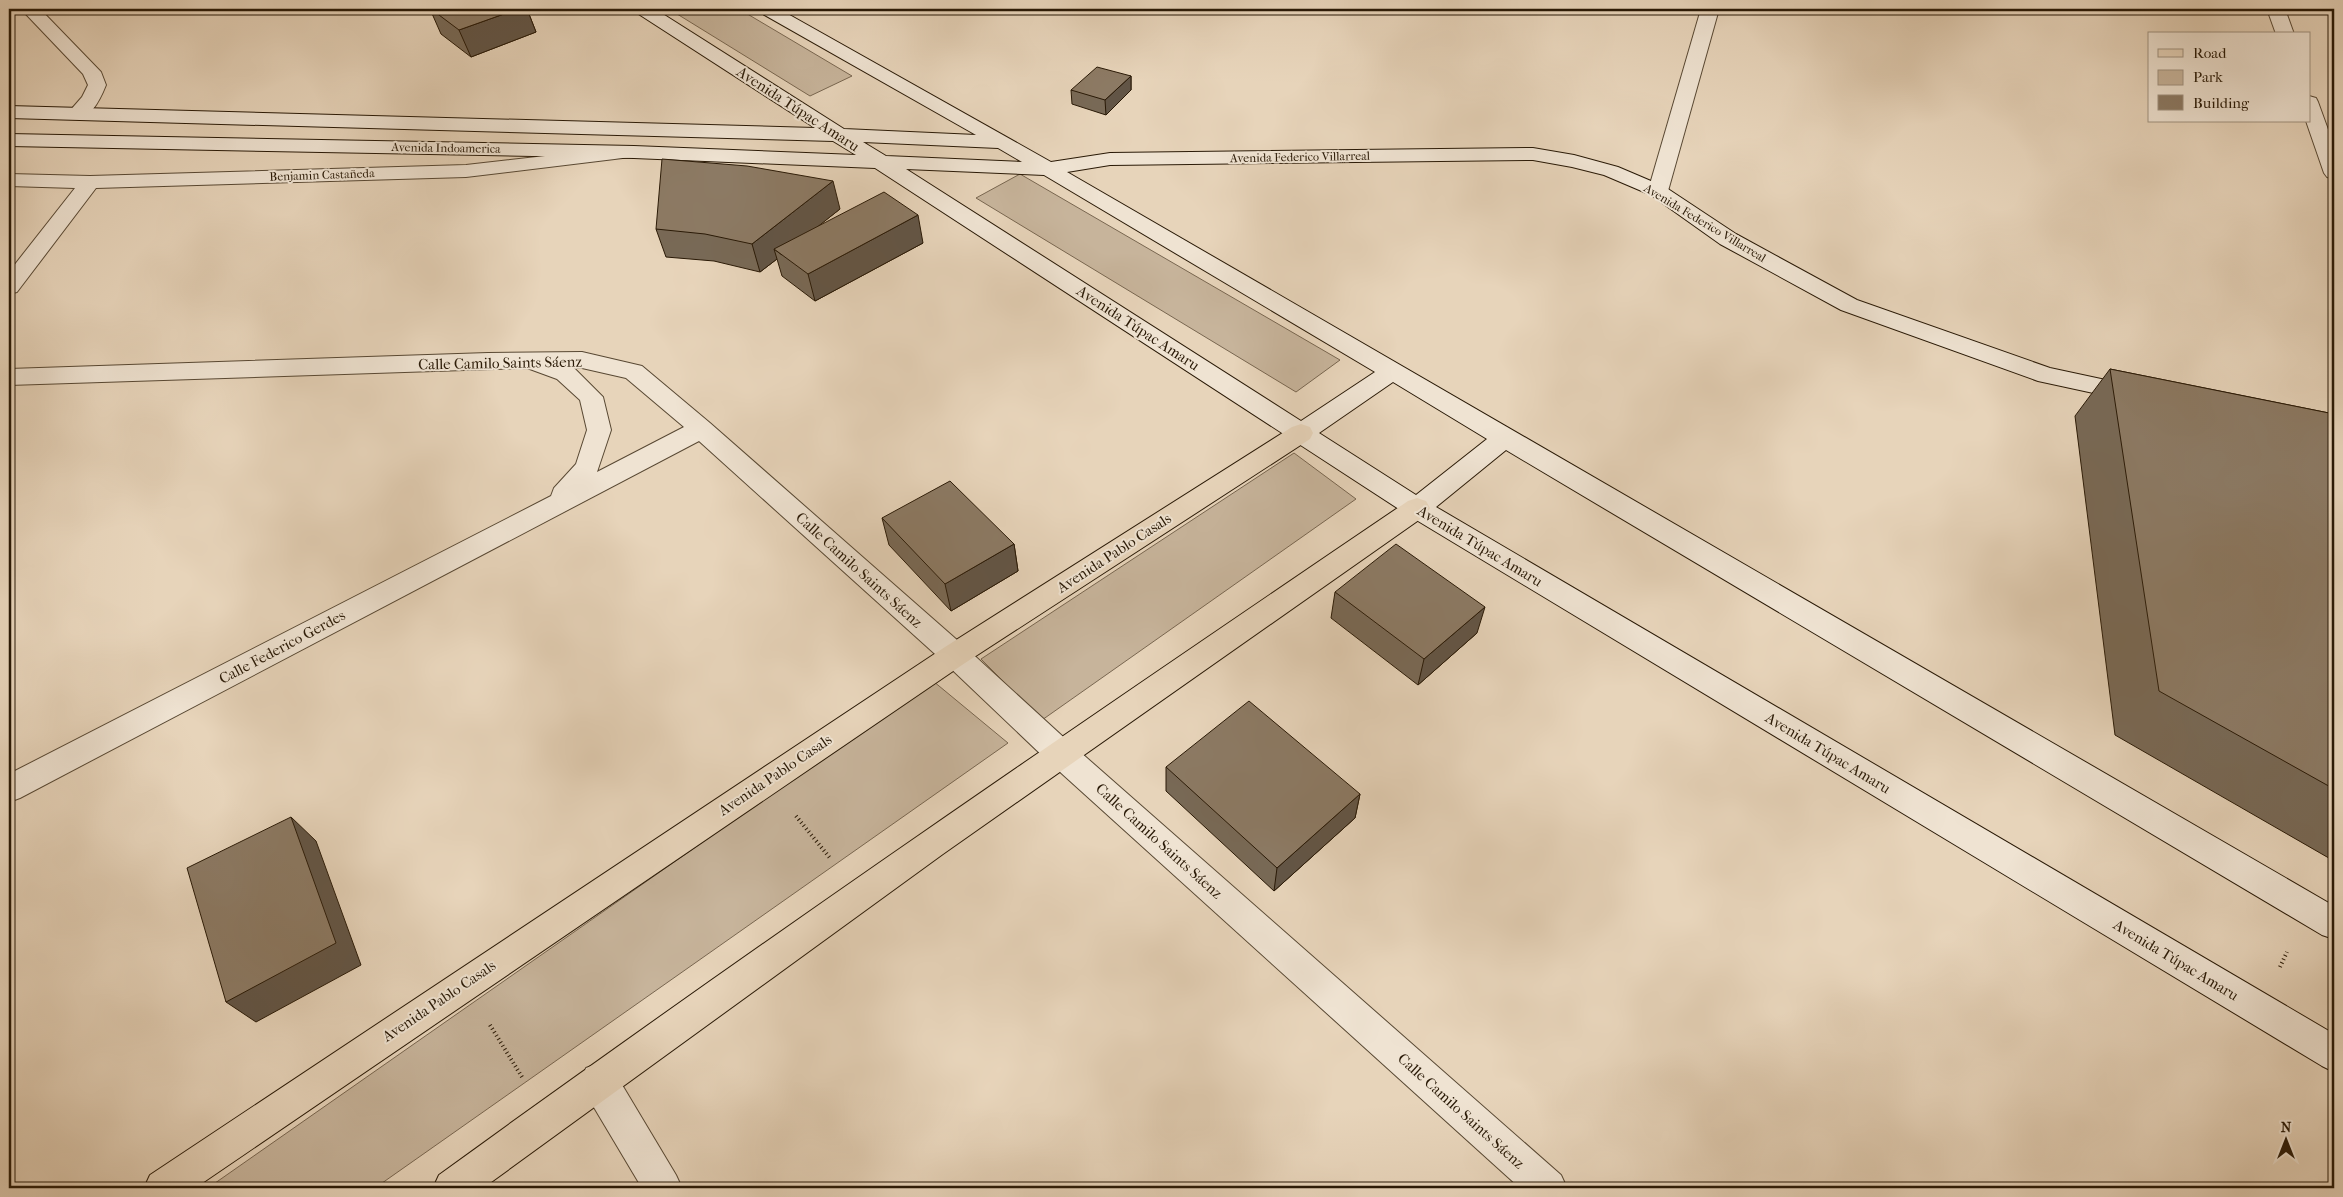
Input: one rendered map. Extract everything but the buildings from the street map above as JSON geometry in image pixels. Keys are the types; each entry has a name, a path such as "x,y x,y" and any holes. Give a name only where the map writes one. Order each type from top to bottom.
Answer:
{"main road":[{"path":"30,9 92,72 97,85 91,99 78,113"},
{"name":"Avenida Túpac Amaru","path":"644,9 1416,508 2334,1054"},
{"path":"767,9 1002,142 1044,169 1394,370 2334,924"},
{"path":"1658,191 1710,9"},
{"path":"2276,9 2284,32"},
{"path":"2310,105 2334,173"},
{"name":"Avenida Indoamerica","path":"9,112 838,135"},
{"name":"Avenida Federico Villarreal","path":"838,135 1002,142 1110,160"},
{"name":"Avenida Indoamerica","path":"9,140 634,152 882,163"},
{"name":"Benjamin Castañeda","path":"9,180 90,182 466,171 634,152"},
{"name":"Avenida Federico Villarreal","path":"882,163 1044,169 1110,160 1533,154 1574,161 1610,171 1658,191 1728,239 1848,305 2046,375 2152,398"},
{"path":"9,287 90,182"},
{"name":"Calle Camilo Saints Sáenz","path":"9,378 582,360 634,372 701,429 955,655 1060,753 1548,1188"},
{"name":"Calle Federico Gerdes","path":"523,361 564,373 591,397 599,430 587,467 555,504"},
{"name":"Avenida Pablo Casals","path":"162,1188 955,655 1301,433 1394,370"},
{"name":"Calle Federico Gerdes","path":"9,789 701,429"},
{"path":"452,1188 548,1117 1060,753 1416,508 1506,437"},
{"path":"599,1081 663,1188"}],"path":[{"path":"767,781 861,895"},
{"path":"2262,1011 2305,906"},
{"path":"464,984 548,1117"}],"green space":[{"path":"669,9 739,9 852,76 810,96"},
{"path":"1020,174 1340,360 1296,392 976,198"},
{"path":"1294,453 1356,499 1042,720 981,659"},
{"path":"933,681 1008,743 375,1188 208,1188"}]}
